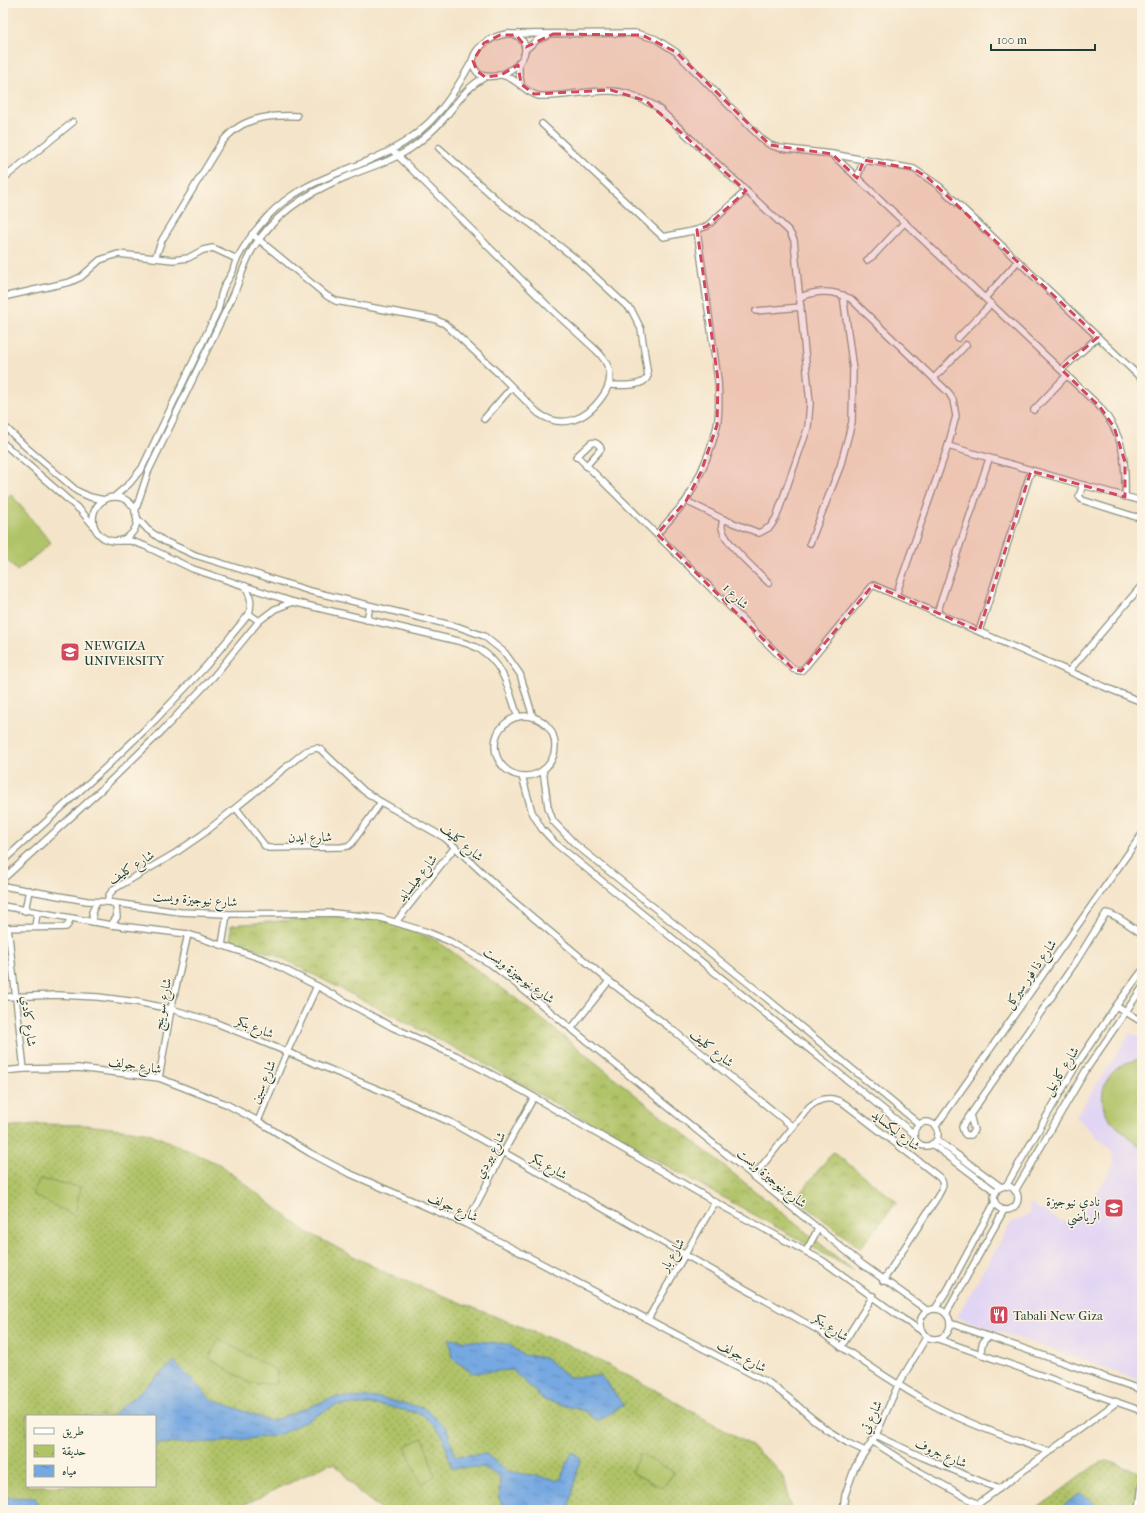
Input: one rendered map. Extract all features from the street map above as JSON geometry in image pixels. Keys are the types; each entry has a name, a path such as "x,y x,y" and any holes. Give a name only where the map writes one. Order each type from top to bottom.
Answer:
{"street":[{"path":"94,525 94,511 98,504 104,500 114,497 129,484 142,468 176,394 218,310 224,288 237,259 252,234 284,201 303,188 392,150 421,130 438,114 457,88 480,47 489,39 500,35 628,32 656,39 676,52 767,143 778,148 832,154 914,169 939,186 1142,379"},
{"path":"513,34 521,40 524,50"},
{"path":"116,541 129,535 136,524 136,514 148,472 234,293 243,268 259,240 282,214 310,194 398,156 427,136 439,124 464,92 471,86 486,77 501,75 512,69 519,62 524,50 537,40 553,34"},
{"path":"474,57 475,68 479,74 486,77"},
{"path":"519,62 521,84"},
{"path":"501,75 512,78 529,92 539,96 611,90 629,94 646,101 656,107 789,231 794,240 810,403 809,419 808,427 776,518 770,527 759,533 724,519 686,501"},
{"path":"155,258 159,246 166,234 218,146 227,135 246,123 259,118 274,116 297,116"},
{"path":"3,179 73,122"},
{"path":"542,124 660,236 666,237 697,230 707,226 746,191"},
{"path":"439,148 504,206 531,224 576,259 635,315 641,329 644,343 648,376 645,382 642,383 609,386"},
{"path":"252,234 327,296 336,301 434,319 445,324 545,418 561,422 569,421 585,415 597,405 609,386 609,367 599,353 547,306 392,150"},
{"path":"832,154 906,222 1100,407 1114,427 1121,444 1125,462 1125,497"},
{"path":"857,178 864,160"},
{"path":"868,260 906,222"},
{"path":"657,534 686,501 701,472 717,425 719,397 718,380 697,230"},
{"path":"3,297 70,282 81,277 100,260 118,254 180,260 188,258 208,248 213,248 237,259"},
{"path":"985,298 1018,261"},
{"path":"224,288 234,293"},
{"path":"800,297 811,293 832,292 851,299 949,393 955,408 956,416 948,446 896,595 1142,702"},
{"path":"810,543 840,467 852,422 853,370 843,295"},
{"path":"958,338 991,304"},
{"path":"756,311 801,307"},
{"path":"1061,370 1098,337"},
{"path":"934,378 966,345"},
{"path":"1034,410 1067,375"},
{"path":"484,419 512,387"},
{"path":"176,394 183,397"},
{"path":"3,425 77,491 90,497 104,500"},
{"name":"شارع 1","path":"586,466 601,449 600,446 593,442 590,443 577,456 586,466 793,669 801,671 873,585 896,595"},
{"path":"3,443 81,511 94,525 101,536 106,539 131,541 145,546 193,569 293,602 458,641 479,648 494,661 505,677 518,717"},
{"path":"948,446 989,459 1142,501"},
{"path":"937,613 989,459"},
{"path":"142,468 148,472"},
{"path":"979,632 1031,470"},
{"path":"1082,485 1079,496 1082,500 1136,517 1140,516 1142,512"},
{"path":"114,497 127,501 148,530 164,541 195,555 310,591 459,627 484,636 505,652 520,674 533,717"},
{"path":"724,519 721,527 730,543 769,582"},
{"path":"1069,671 1142,585"},
{"path":"3,861 124,751 206,666 249,614 251,599 245,586"},
{"path":"3,879 102,789 161,732 214,676 259,621 275,609 293,602"},
{"path":"367,620 370,606"},
{"path":"249,614 259,621"},
{"path":"518,717 533,717 545,724 551,731 555,747 553,756 543,770 535,774 522,776 505,768 498,760 495,751 495,742 498,732 504,724 518,717"},
{"name":"شارع كليف","path":"107,902 109,895 114,889 174,854 236,808 306,751 316,748 325,752 352,780 381,802 432,830 455,847 511,899 609,981 669,1027 792,1127"},
{"path":"543,770 548,807 553,821 575,844 748,983 919,1124"},
{"path":"522,776 532,812 542,828 555,843 914,1134 916,1140 920,1144 926,1146 935,1142 938,1133 936,1126 927,1122 919,1124 915,1129 914,1134"},
{"name":"شارع ايدن","path":"236,808 268,848 342,848 352,843 381,802"},
{"name":"شارع ذا فور سيركل","path":"936,1126 1142,834"},
{"name":"شارع هيلسايد","path":"396,922 455,847"},
{"name":"شارع نيوجيزة ويست","path":"3,886 86,902 107,902 180,912 227,914 334,912 357,914 396,922 449,941 479,957 510,978 818,1229 884,1281 928,1311"},
{"path":"25,911 29,890"},
{"path":"93,922 92,912 97,902"},
{"path":"111,925 117,917 117,912 113,903"},
{"path":"3,906 111,925 188,934 266,960 392,1027 457,1056 534,1097 715,1202 806,1251 823,1261 903,1319 922,1330 927,1336 1142,1411"},
{"path":"35,927 37,913"},
{"path":"970,1115 1075,963 1106,913 1116,917 1142,934"},
{"path":"222,945 227,914"},
{"path":"5,928 63,928 68,925 70,918"},
{"name":"شارع كادي","path":"5,928 24,1069"},
{"name":"شارع سوينج","path":"159,1078 171,1009 188,934"},
{"name":"شارع كارنيل","path":"1003,1187 1078,1064 1116,1006 1142,971"},
{"path":"571,1029 609,981"},
{"name":"شارع سبين","path":"258,1121 317,986"},
{"name":"شارع كارنيل","path":"1015,1191 1086,1070 1142,988"},
{"name":"شارع بنكر","path":"3,997 58,994 137,1002 171,1009 214,1022 418,1107 452,1123 684,1256 818,1330 855,1357 934,1406 990,1432 1050,1452"},
{"path":"1116,1006 1142,1022"},
{"path":"1078,1064 1086,1070"},
{"name":"شارع جولف","path":"3,1072 24,1069 78,1068 159,1078 226,1104 258,1121 310,1154 346,1172 466,1224 769,1383 827,1430 848,1443 865,1451"},
{"name":"شارع بيردي","path":"466,1224 503,1152 534,1097"},
{"name":"شارع ليكسايد","path":"753,1177 809,1107 822,1098 830,1098 838,1100 942,1180 943,1186 938,1196 884,1281"},
{"path":"935,1142 1003,1187 1011,1187 1018,1197 1017,1202 1011,1209 1004,1210 995,1202 994,1197 996,1192 1003,1187"},
{"path":"935,1142 996,1192"},
{"name":"شارع بار","path":"648,1319 715,1202"},
{"path":"935,1309 948,1289 995,1202"},
{"path":"946,1314 1004,1210"},
{"path":"806,1251 818,1229"},
{"path":"948,1289 957,1294"},
{"path":"841,1346 872,1296"},
{"path":"922,1330 922,1318 928,1311 935,1309 941,1310 946,1314 950,1323 946,1335 938,1339"},
{"path":"950,1323 1142,1390"},
{"name":"شارع تي","path":"843,1510 849,1481 855,1467 876,1435 898,1385 927,1336"},
{"path":"982,1355 982,1344 986,1338 989,1337"},
{"path":"970,1510 1117,1402"},
{"name":"شارع جروف","path":"876,1435 916,1455 999,1489"},
{"name":"شارع جروف","path":"872,1441 920,1472 978,1504"},
{"path":"1139,1510 1142,1485"}],"highlighted area":[{"path":"553,34 642,35 676,52 770,145 832,154 857,178 864,160 914,169 927,177 1098,337 1061,369 1100,407 1114,427 1125,462 1125,497 1031,471 979,631 873,585 806,666 801,671 793,669 657,534 686,501 701,472 717,425 718,380 697,230 707,226 746,191 646,101 611,90 534,94 521,84 518,65 501,75 485,77 477,71 473,61 484,43 500,35 516,35 526,47"}],"shaded area":[{"name":"نادي نيوجيزة الرياضي","path":"1130,1033 1142,1038 1142,1381 957,1317 1011,1223 1022,1219 1029,1213 1030,1203 1060,1221 1075,1221 1084,1213 1115,1162 1111,1150 1076,1117"}],"green space":[{"path":"11,494 51,543 17,571 3,555 3,500"},
{"path":"369,914 436,940 514,997 853,1270 476,1059 276,955 231,941 231,925"},
{"path":"1142,1059 1142,1148 1111,1121 1105,1111 1103,1092 1105,1083 1116,1069 1124,1064"},
{"path":"40,1124 85,1125 149,1133 221,1165 305,1231 386,1273 577,1349 655,1390 748,1444 774,1465 783,1477 791,1510 382,1510 360,1493 336,1465 329,1464 233,1510 3,1510 3,1127"},
{"path":"833,1152 897,1202 860,1248 796,1198"},
{"path":"40,1179 80,1187 75,1216 32,1194"},
{"path":"219,1339 277,1371 275,1384 249,1383 209,1358"},
{"path":"423,1438 435,1476 421,1484 405,1446"},
{"path":"640,1454 674,1472 663,1488 631,1472"},
{"path":"1107,1461 1142,1473 1142,1510 1035,1510 1098,1463"}],"water":[{"path":"449,1339 508,1344 523,1355 546,1358 568,1377 601,1376 624,1405 598,1421 585,1411 544,1400 512,1370 472,1373 452,1358"},
{"path":"174,1362 211,1399 271,1421 335,1397 379,1398 424,1408 447,1428 455,1456 486,1454 507,1471 560,1480 572,1452 581,1458 568,1510 505,1510 499,1499 500,1477 483,1467 452,1468 442,1434 422,1414 381,1405 336,1405 279,1435 222,1442 156,1444 156,1415 112,1415"},
{"path":"1080,1493 1098,1507 1098,1510 1058,1510"},
{"path":"3,1497 36,1498 37,1510 3,1510"}],"place":[{"name":"NEWGIZA UNIVERSITY","path":"70,652"},
{"name":"نادي نيوجيزة الرياضي","path":"1114,1208"},
{"name":"Tabali New Giza","path":"999,1315"}]}
